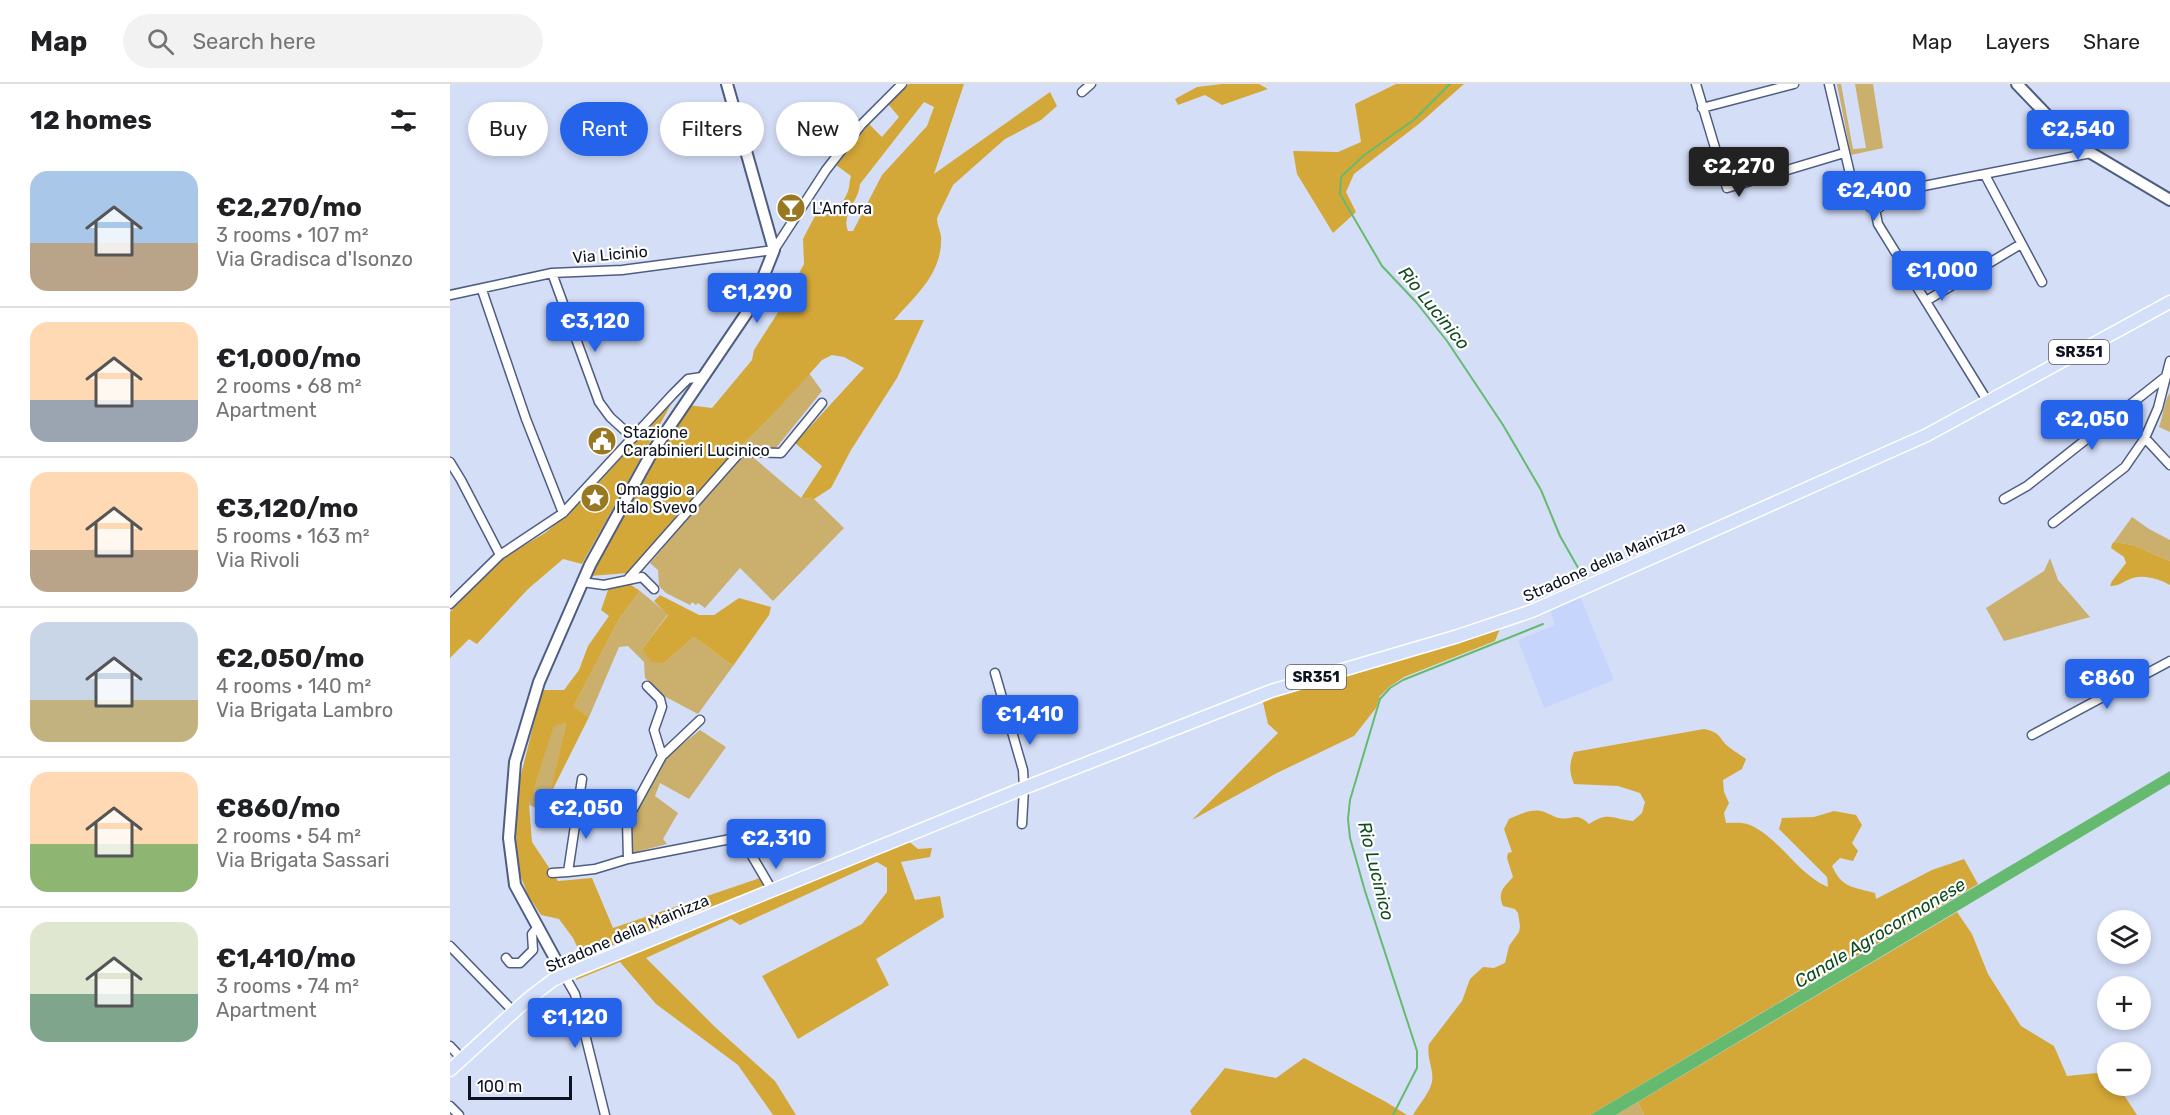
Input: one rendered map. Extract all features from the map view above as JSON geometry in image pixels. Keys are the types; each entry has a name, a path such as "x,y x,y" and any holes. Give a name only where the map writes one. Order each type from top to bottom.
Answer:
{"main road":[{"name":"Stradone della Mainizza","path":"450,1070 514,1012 553,980 564,975 1024,788 1270,691 1458,636 1532,611 1927,435 2170,302"}],"street":[{"path":"726,84 774,250"},
{"path":"1082,92 1091,84"},
{"path":"1696,84 1727,188 1844,153"},
{"path":"1702,108 1794,84"},
{"path":"1829,84 1844,153 1856,190 1868,200 1868,205 1875,209 1878,224 1988,402"},
{"path":"2017,84 2066,135 2091,153 2170,200"},
{"path":"605,1115 575,994 515,885 509,838 515,762 539,682 582,582 651,454 752,305 774,250 826,170 861,125 897,86"},
{"path":"1880,198 1883,194 2091,153"},
{"path":"1985,175 2042,282"},
{"path":"1868,200 1872,196 1880,198"},
{"path":"1875,209 1881,206 1880,198"},
{"path":"1926,301 2021,244"},
{"name":"Via Licinio","path":"450,295 482,290 552,273 622,270 774,250"},
{"path":"552,273 599,402 610,417 633,438"},
{"path":"482,290 526,418 563,513"},
{"path":"2053,524 2125,467 2145,438 2158,408 2170,361"},
{"path":"450,604 500,555 563,513 688,379 702,377"},
{"path":"2004,499 2027,486 2164,378"},
{"path":"628,579 740,452 781,453 822,403"},
{"path":"2145,438 2170,465"},
{"path":"450,462 462,480 500,555"},
{"path":"582,582 604,585 642,577 654,589"},
{"path":"2032,735 2170,661"},
{"path":"995,673 1023,770 1022,824"},
{"path":"647,686 660,699 662,707 654,730 662,756"},
{"path":"628,859 627,820 662,756 700,720"},
{"path":"568,872 582,779"},
{"path":"552,873 595,869 628,859 741,837 772,890"},
{"path":"506,958 510,963 520,963 533,950 532,934 537,928"},
{"path":"450,946 514,1012"},
{"path":"450,1046 462,1059"},
{"path":"450,1106 459,1115"}],"shaded area":[{"path":"909,84 964,84 934,174 1050,92 1057,106 1041,120 1005,139 953,185 937,218 941,236 938,261 919,292 894,320 924,320 897,378 851,450 831,488 814,499 801,498 822,466 795,443 864,368 844,357 832,355 822,360 767,421 739,448 628,573 590,576 674,422 688,405 712,408 752,360 754,350 804,264 803,239 816,214 824,217 846,196 851,176 836,165 843,156 860,156 860,135 869,124 882,137 899,117 888,104","holes":["924,102 934,107 927,126 882,175 853,231 848,231 846,225 848,213 857,196 860,184"]},
{"path":"1259,84 1268,89 1222,105 1205,95 1178,105 1175,99 1197,87"},
{"path":"1396,84 1464,84 1420,123 1354,174 1346,192 1356,212 1333,233 1297,174 1293,151 1338,152 1361,142 1355,104"},
{"path":"1837,84 1841,84 1853,149 1866,148 1855,84 1873,84 1883,148 1851,155"},
{"path":"809,373 822,391 776,448 739,448 767,421"},
{"path":"2170,393 2170,432 2159,427"},
{"path":"674,399 582,564 563,559 528,589 477,644 469,639 450,658 450,612 501,559 545,533 582,501"},
{"path":"748,453 801,498 814,499 844,528 773,601 740,568 705,608 698,603 696,605 692,602 690,605 666,593 659,586 658,570 650,563 687,519 685,517 726,471 728,473"},
{"path":"2132,517 2170,540 2170,561 2133,545 2114,542"},
{"path":"2114,542 2133,545 2170,561 2170,585 2155,578 2138,577 2110,586 2126,563 2124,557 2111,548"},
{"path":"2050,558 2058,580 2090,617 2004,641 1986,608 2044,571"},
{"path":"628,583 640,591 619,619 574,706 589,717 550,795 566,723 554,726 529,805 532,842 558,881 592,878 613,928 760,878 765,886 582,957 573,938 559,919 541,915 528,895 517,867 516,830 519,783 542,690 564,690 579,670 588,646 609,616 601,610 609,587"},
{"path":"640,591 668,614 642,649 664,663 694,637 733,666 698,714 664,696 645,678 644,662 628,646 619,647 589,717 574,706 619,619"},
{"path":"1579,594 1614,680 1544,708 1518,640 1555,625 1550,610"},
{"path":"660,595 699,615 714,615 739,598 771,607 769,615 733,666 694,637 664,663 651,662 642,649 668,615 654,601"},
{"path":"1501,626 1495,641 1404,677 1389,687 1380,696 1376,708 1354,736 1277,773 1192,820 1278,733 1268,724 1262,698"},
{"path":"566,723 547,812 529,805 554,725"},
{"path":"1704,729 1717,734 1726,745 1746,759 1742,769 1723,780 1724,792 1729,803 1724,813 1726,823 1747,824 1761,831 1817,881 1828,887 1827,877 1779,829 1782,818 1814,817 1834,811 1856,815 1862,825 1852,843 1858,851 1853,861 1840,858 1832,866 1844,883 1875,893 1876,899 1932,870 1964,859 1978,884 1590,1115 1413,1115 1432,1082 1429,1044 1462,1001 1470,979 1483,967 1494,968 1505,963 1509,946 1519,932 1518,913 1515,909 1503,906 1501,897 1502,890 1513,877 1507,858 1508,853 1512,852 1504,829 1509,819 1537,811 1564,819 1577,817 1589,824 1606,817 1633,821 1642,813 1645,802 1640,793 1618,786 1574,784 1570,768 1574,752"},
{"path":"700,730 726,747 689,799 660,783 655,796 678,813 663,839 667,844 632,853 630,821 665,758"},
{"path":"2170,771 2170,784 1616,1115 1590,1115"},
{"path":"907,840 918,849 932,848 930,857 901,862 915,900 940,896 944,917 876,959 889,985 798,1039 762,976 862,924 887,892 887,868 877,862 740,925 731,919 646,958 715,1027 775,1081 796,1115 773,1115 738,1065 656,1004 620,962 576,980 577,972"},
{"path":"1957,912 1972,934 1988,974 2021,1026 2054,1046 2067,1076 2097,1073 2097,1096 2125,1096 2137,1115 1644,1115 1638,1102"},
{"path":"1304,1058 1407,1115 1192,1115 1190,1111 1225,1068 1276,1078"},
{"path":"1638,1102 1644,1115 1616,1115"}],"waterway":[{"name":"Rio Lucinico","path":"1450,84 1415,119 1363,156 1341,177 1340,194 1382,266 1416,302 1447,341 1503,425 1541,490 1560,536 1585,580"},
{"name":"Rio Lucinico","path":"1393,1115 1417,1068 1417,1051 1365,891 1350,838 1348,819 1350,800 1380,699 1390,688 1403,680 1543,624"}],"place":[{"name":"L'Anfora","path":"791,208"},
{"name":"Stazione Carabinieri Lucinico","path":"602,441"},
{"name":"Omaggio a Italo Svevo","path":"595,498"}],"water label":[{"name":"Canale Agrocormonese","path":"1880,933"}]}
